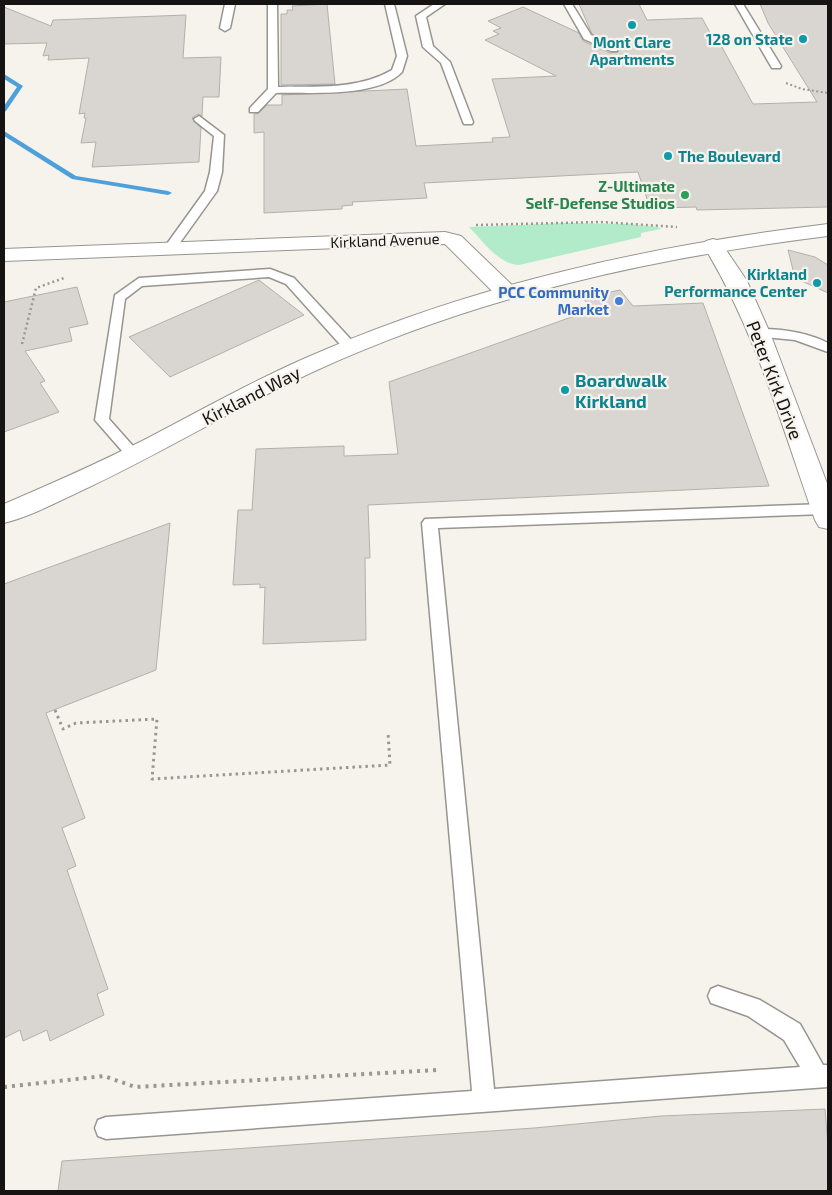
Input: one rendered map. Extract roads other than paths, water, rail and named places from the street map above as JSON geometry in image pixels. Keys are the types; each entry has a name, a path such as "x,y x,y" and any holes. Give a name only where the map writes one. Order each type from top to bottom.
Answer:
{"street":[{"path":"505,291 613,263 713,245 828,230"},
{"name":"Kirkland Avenue","path":"4,255 445,238 454,240 505,291"},
{"name":"Peter Kirk Drive","path":"713,245 736,281 759,333 826,515"},
{"name":"Kirkland Way","path":"4,514 96,474 309,365 429,316 505,291"}],"lane":[{"path":"225,28 230,4"},
{"path":"272,4 273,90"},
{"path":"254,110 273,90 356,86 378,83 397,72 402,56 389,4"},
{"path":"440,4 422,16 428,47 445,62 468,122"},
{"path":"568,4 587,37 614,48"},
{"path":"739,4 776,66"},
{"path":"170,248 211,191 216,172 219,135 199,120"},
{"path":"134,454 102,420 119,298 139,282 270,273 290,281 351,348"},
{"path":"759,333 788,333 810,339 828,348"},
{"path":"484,1101 430,523 826,515"},
{"path":"718,996 753,1008 792,1032 823,1076"},
{"path":"106,1128 823,1076"}],"waterway":[{"path":"4,76 20,86 4,110"},
{"path":"4,133 74,178 168,193"}],"place":[{"name":"Mont Clare Apartments","path":"632,25"},
{"name":"128 on State","path":"803,39"},
{"name":"The Boulevard","path":"668,156"},
{"name":"Z-Ultimate Self-Defense Studios","path":"685,195"},
{"name":"Kirkland Performance Center","path":"817,283"},
{"name":"PCC Community Market","path":"619,301"},
{"name":"Boardwalk Kirkland","path":"565,390"}]}
